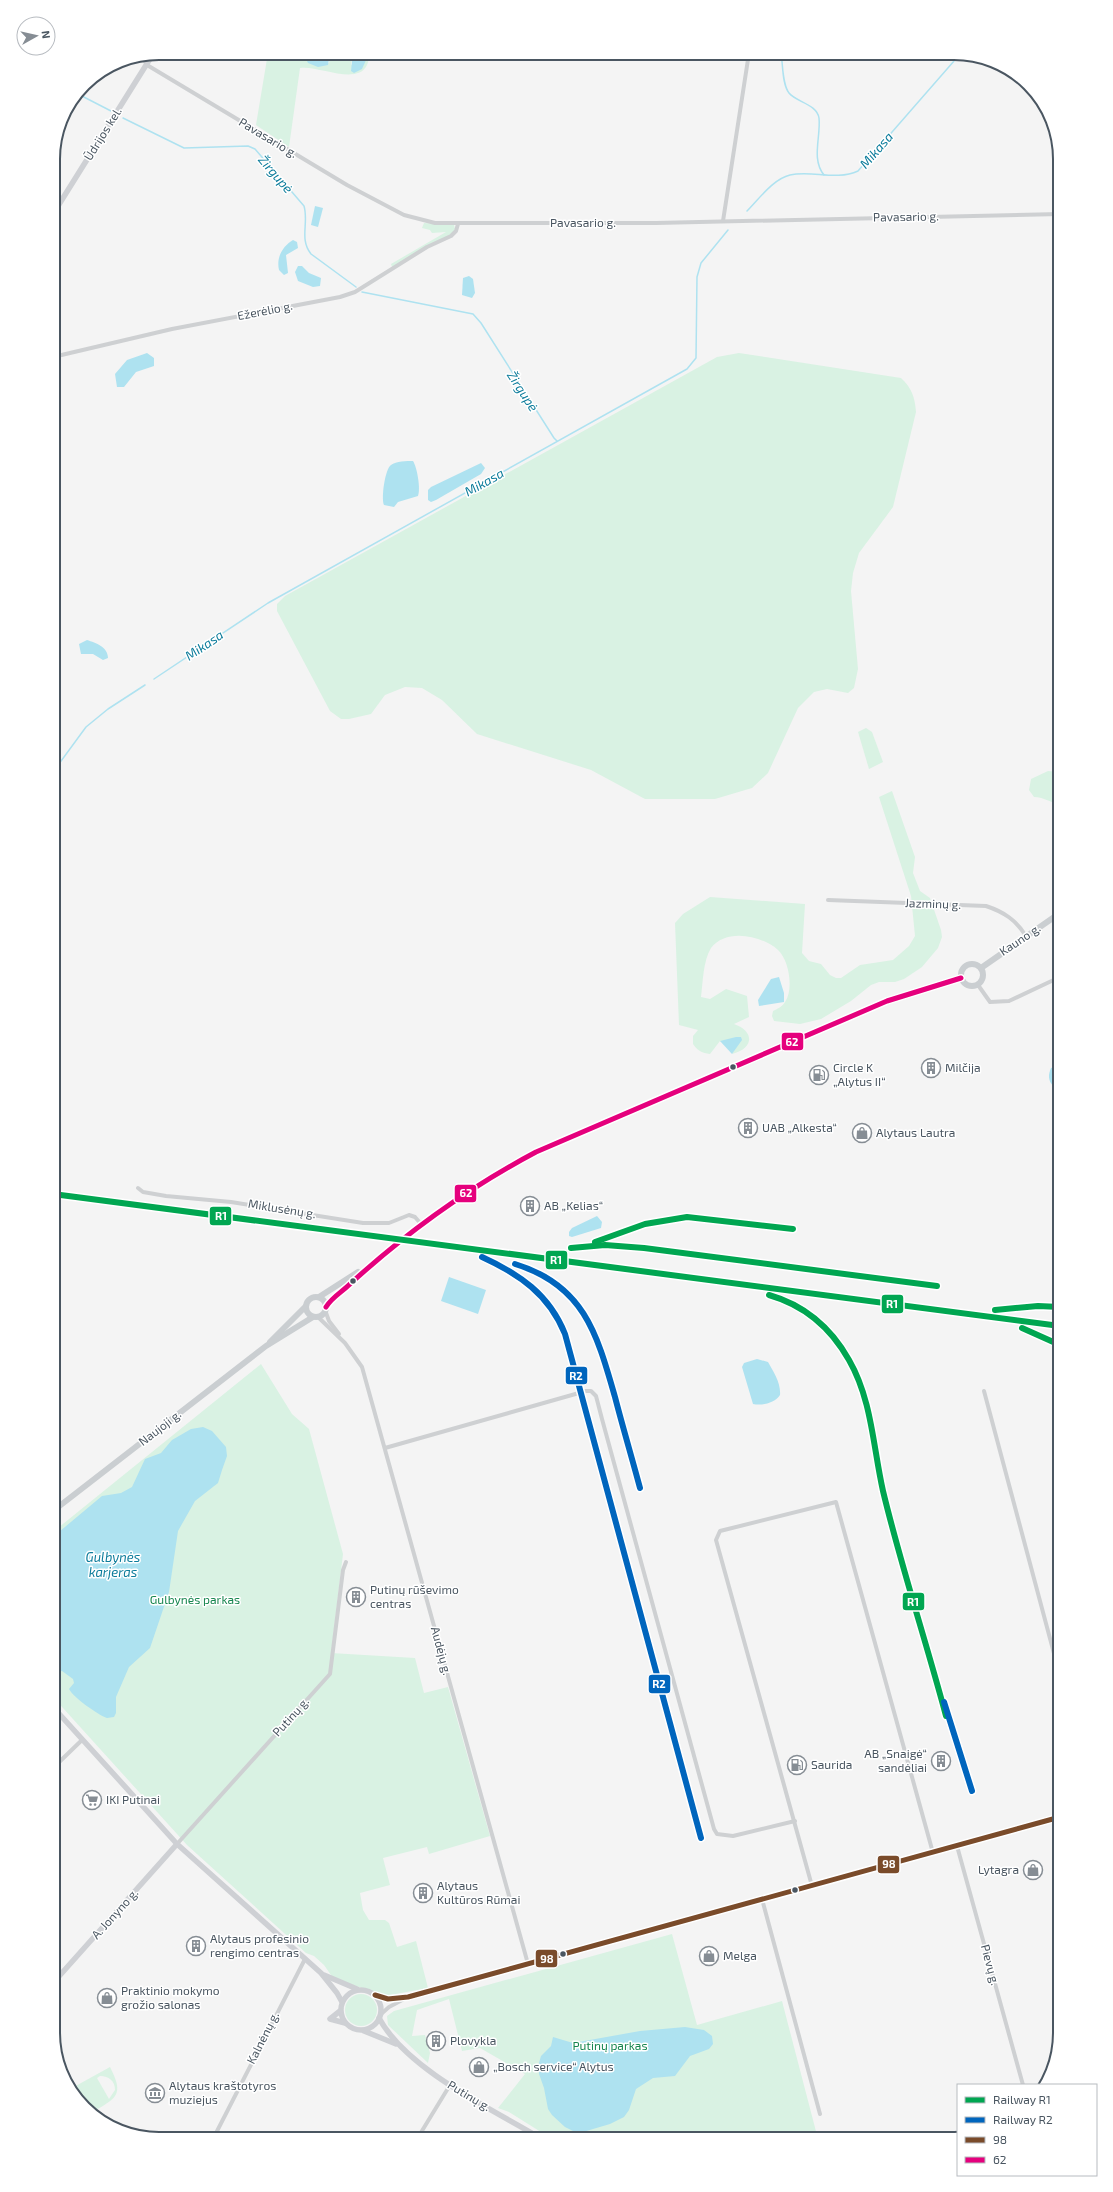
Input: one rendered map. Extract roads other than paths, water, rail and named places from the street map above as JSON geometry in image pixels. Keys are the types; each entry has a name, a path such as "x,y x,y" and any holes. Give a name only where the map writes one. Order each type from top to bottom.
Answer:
{"main road":[{"name":"Ūdrijos kel.","path":"60,203 149,61"},
{"name":"Kauno g.","path":"981,968 1053,918"},
{"path":"968,964 975,964 981,968 983,977 978,984 968,985 961,978 961,971 968,964"},
{"path":"367,1268 319,1297 310,1298 305,1307 307,1313 315,1317 367,1268 421,1224 483,1182 557,1142 887,1001 961,978"},
{"path":"319,1297 324,1301 326,1308"},
{"name":"Naujoji g.","path":"266,1346 305,1307"},
{"name":"Naujoji g.","path":"60,1506 266,1346 315,1317"},
{"path":"60,1714 177,1844 320,1973 337,1993 342,2002"},
{"name":"A. Jonyno g.","path":"60,1975 177,1844"},
{"path":"320,1973 345,1986 358,1990 367,1990 375,1996 380,2005 380,2017 371,2027 360,2030 352,2028 345,2023 330,2019 340,2011"},
{"path":"345,2023 340,2011 342,2002 348,1994 358,1990"},
{"name":"Putinų g.","path":"380,2017 384,2028 400,2046"},
{"name":"Putinų g.","path":"360,2030 384,2037 400,2046 450,2085 530,2132"}],"street":[{"path":"723,221 748,60"},
{"path":"145,61 147,65"},
{"name":"Pavasario g.","path":"147,65 347,185 404,215 435,223 723,221 1053,214"},
{"name":"Ežerėlio g.","path":"60,355 172,329 355,292 427,247 451,236 456,231 458,224"},
{"name":"Jazminų g.","path":"828,900 986,906 999,910 1010,917 1026,936"},
{"path":"978,984 990,1002 1001,1002 1053,981"},
{"name":"Miklusėnų g.","path":"138,1188 143,1192 166,1196 231,1202 363,1224 389,1223 409,1215 415,1217 421,1224"},
{"name":"Audėjų g.","path":"326,1308 329,1321 362,1366 528,1964"},
{"name":"Audėjų g.","path":"315,1317 345,1343"},
{"path":"385,1448 586,1391 591,1391 596,1396 714,1829 717,1834 732,1836 795,1821"},
{"path":"984,1391 1053,1650"},
{"path":"812,1886 716,1540 720,1531 836,1502 933,1853"},
{"name":"Putinų g.","path":"177,1844 330,1674 343,1570 346,1562"},
{"path":"60,1761 82,1740"},
{"path":"375,1996 388,1999 408,1997 1053,1819"},
{"name":"Pievų g.","path":"957,1846 1023,2084"},
{"path":"762,1900 820,2114"},
{"name":"Kalnėnų g.","path":"217,2132 304,1959"},
{"path":"380,2017 390,2007 408,1997"},
{"path":"421,2132 450,2085"}],"water":[{"path":"306,60 329,60 328,65 318,67 308,63"},
{"path":"352,60 366,60 362,69 354,73 351,71"},
{"path":"315,206 323,208 318,227 311,225"},
{"path":"293,240 297,242 298,248 286,255 288,273 284,275 279,270 279,256 286,245"},
{"path":"298,266 302,266 309,273 321,278 320,286 313,287 298,281 295,272"},
{"path":"469,276 473,279 475,293 472,298 462,295 463,278"},
{"path":"147,353 154,358 154,366 136,372 124,387 117,387 115,374 127,360"},
{"path":"413,461 418,478 418,496 398,502 394,507 384,505 384,484 389,468 391,465 396,463"},
{"path":"481,463 485,468 481,474 436,500 431,502 428,500 428,490 431,487"},
{"path":"87,640 104,648 108,658 103,660 93,654 81,654 79,644"},
{"path":"779,977 784,993 784,1002 759,1006 758,1000 771,979"},
{"path":"741,1037 742,1040 732,1054 720,1041"},
{"path":"1053,1067 1053,1086 1049,1080 1051,1068"},
{"path":"597,1216 602,1222 601,1228 572,1237 569,1236 569,1232 572,1228"},
{"path":"449,1277 486,1290 478,1314 441,1301"},
{"path":"757,1359 768,1362 777,1378 780,1395 772,1402 757,1405 753,1404 742,1367 744,1363"},
{"name":"Gulbynės karjeras","path":"203,1427 212,1431 226,1447 227,1456 218,1483 195,1501 178,1531 169,1592 150,1648 129,1667 116,1697 116,1713 114,1717 107,1718 75,1696 69,1689 74,1683 73,1679 62,1671 60,1671 60,1531 102,1496 121,1493 132,1487 145,1459 161,1453 172,1440 191,1429"},
{"path":"685,2027 704,2030 712,2036 713,2044 709,2049 690,2056 675,2076 653,2078 636,2089 629,2110 624,2117 610,2124 583,2132 575,2132 565,2127 552,2115 548,2109 544,2088 539,2074 539,2063 541,2056 551,2046 553,2037 573,2043 640,2031"}],"waterway":[{"path":"782,60 785,84 789,93 796,99 814,109 819,118 817,155 820,169 824,175"},
{"name":"Mikasa","path":"747,211 772,185 784,177 798,174 841,175 858,171 955,60"},
{"name":"Žirgupė","path":"83,97 111,111"},
{"name":"Žirgupė","path":"123,118 184,148 248,146 255,149 304,206 306,219 305,237 307,248 311,254 356,287"},
{"name":"Mikasa","path":"154,679 268,603 687,369 696,358 697,277 701,263 728,230"},
{"name":"Žirgupė","path":"362,292 473,314 481,323 557,441"},
{"name":"Mikasa","path":"60,762 86,727 108,709 145,685"}],"rail line":[{"name":"R1","path":"60,1195 1053,1325"},
{"name":"R1","path":"595,1242 645,1224 687,1217 793,1229"},
{"name":"R1","path":"571,1248 605,1245 644,1248 937,1286"},
{"name":"R2","path":"482,1257 520,1278 531,1287 550,1307 565,1334 701,1838"},
{"name":"R2","path":"515,1264 538,1273 557,1285 572,1299 584,1315 594,1333 608,1374 640,1488"},
{"name":"R1","path":"769,1295 794,1305 815,1319 825,1328 842,1348 857,1375 863,1391 871,1424 883,1491 890,1519 946,1716"},
{"name":"R1","path":"995,1310 1038,1306 1053,1307"},
{"name":"R1","path":"1022,1328 1053,1342"},
{"name":"R2","path":"944,1702 972,1791"}],"place":[{"name":"Milčija","path":"931,1068"},
{"name":"Circle K „Alytus II“","path":"819,1075"},
{"name":"UAB „Alkesta“","path":"748,1128"},
{"name":"Alytaus Lautra","path":"862,1133"},
{"name":"AB „Kelias“","path":"530,1206"},
{"name":"Putinų rūševimo centras","path":"356,1597"},
{"name":"AB „Snaigė“ sandėliai","path":"941,1761"},
{"name":"Saurida","path":"797,1765"},
{"name":"IKI Putinai","path":"92,1800"},
{"name":"Lytagra","path":"1033,1870"},
{"name":"Alytaus Kultūros Rūmai","path":"423,1893"},
{"name":"Alytaus profesinio rengimo centras","path":"196,1946"},
{"name":"Melga","path":"709,1956"},
{"name":"Praktinio mokymo grožio salonas","path":"107,1998"},
{"name":"Plovykla","path":"436,2041"},
{"name":"„Bosch service“ Alytus","path":"479,2067"},
{"name":"Alytaus kraštotyros muziejus","path":"155,2093"}],"park label":[{"name":"Gulbynės parkas","path":"195,1600"},
{"name":"Putinų parkas","path":"610,2046"}]}
